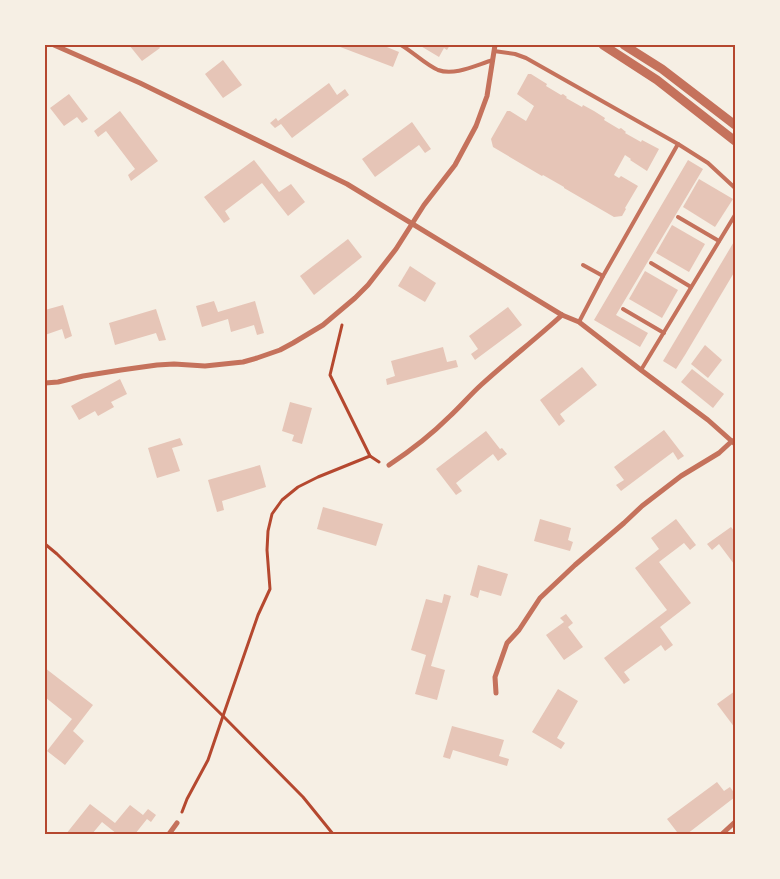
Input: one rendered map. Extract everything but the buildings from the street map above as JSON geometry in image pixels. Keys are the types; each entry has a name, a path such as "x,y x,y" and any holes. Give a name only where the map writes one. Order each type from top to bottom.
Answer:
{"street":[{"path":"54,45 140,83 347,184 562,316 579,322 708,420 733,442 719,453 681,476 642,506 540,598 508,643 495,677 496,693"},
{"path":"602,45 656,80 735,141"},
{"path":"624,45 662,69 735,125"},
{"path":"45,383 157,365 205,366 243,362 280,350 322,325 368,285 396,250 424,205 455,165 476,126 487,96 494,48"},
{"path":"389,465 405,455 448,418 494,373 562,316"},
{"path":"722,834 735,822"},
{"path":"169,834 177,823"}],"lane":[{"path":"401,45 438,70 450,72 493,60"},
{"path":"494,48 526,58 678,144 708,163 735,188"},
{"path":"579,322 602,276 678,144"},
{"path":"641,370 735,215"},
{"path":"678,216 719,241"},
{"path":"651,263 691,287"},
{"path":"583,265 602,276"},
{"path":"623,309 664,333"}],"path":[{"path":"346,305 330,375 370,456 389,465"},
{"path":"177,823 187,799 208,760 258,616 270,588 267,550 268,530 272,514 282,500 298,487 370,456"},
{"path":"45,544 71,567 303,797 333,834"}]}
